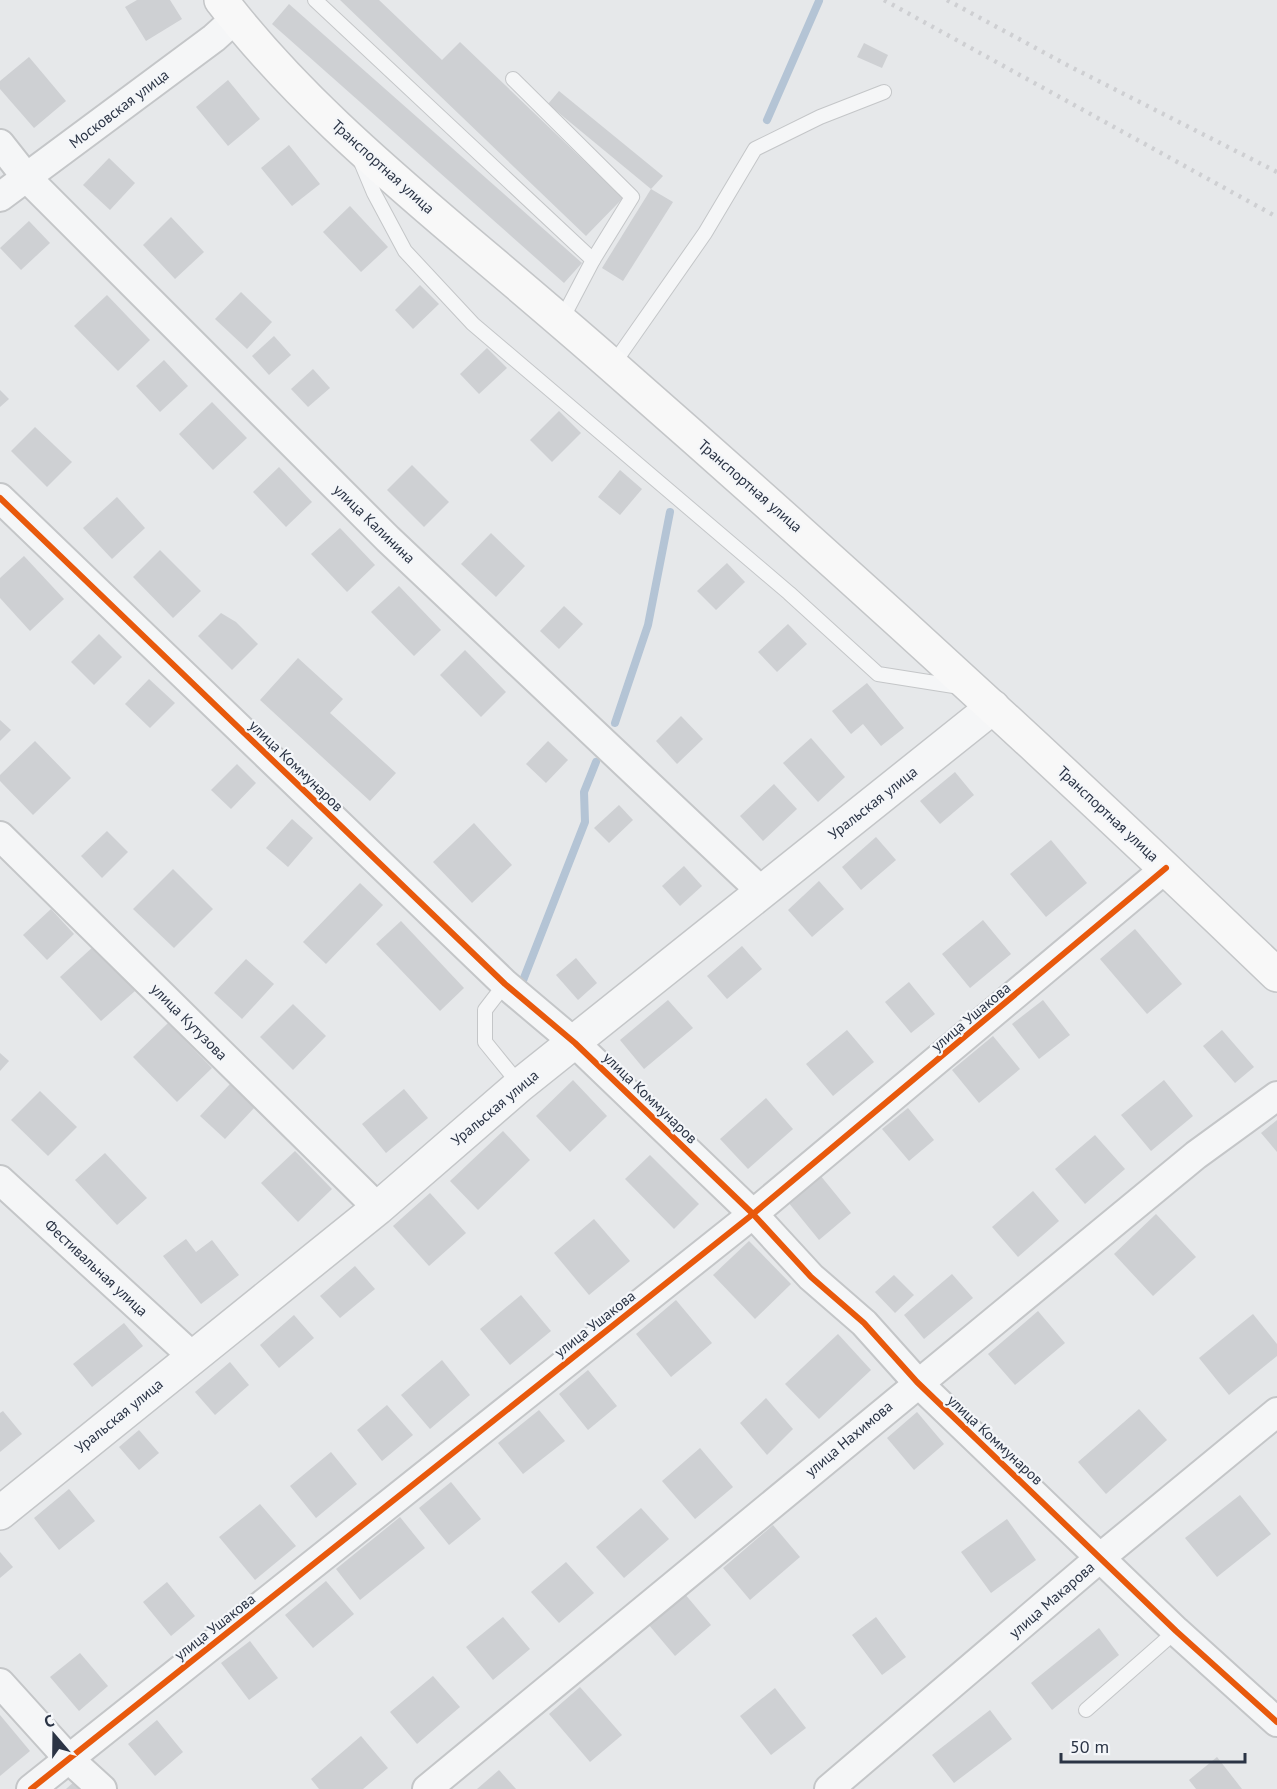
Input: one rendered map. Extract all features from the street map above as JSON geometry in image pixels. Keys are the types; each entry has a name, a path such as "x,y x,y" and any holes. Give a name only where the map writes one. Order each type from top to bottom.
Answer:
{"main road":[{"name":"Транспортная улица","path":"228,9 311,102 396,181 819,546 1166,868 1277,975"}],"street":[{"name":"Московская улица","path":"0,197 214,38 228,9"},
{"name":"улица Калинина","path":"0,144 26,177 388,539 761,891"},
{"name":"улица Коммунаров","path":"0,498 505,984 575,1043 753,1214 811,1277 864,1323 917,1382 1176,1631 1277,1722"},
{"name":"Уральская улица","path":"0,1513 378,1208 520,1085 761,891 983,698"},
{"name":"улица Кутузова","path":"0,836 378,1208"},
{"name":"улица Ушакова","path":"31,1789 753,1214 1166,868"},
{"name":"улица Нахимова","path":"427,1789 917,1382 1196,1155 1277,1096"},
{"name":"Фестивальная улица","path":"0,1180 192,1356"},
{"name":"улица Макарова","path":"829,1789 1101,1557 1277,1412"},
{"path":"0,1683 68,1758 102,1789"}],"lane":[{"path":"315,0 593,260"},
{"path":"513,79 632,197 593,260 561,321"},
{"path":"612,366 705,233 754,149 820,117 884,92"},
{"path":"353,141 374,193 405,251 473,324 789,593 878,675 983,698"},
{"path":"505,984 485,1010 485,1041 520,1085"},
{"path":"1086,1710 1176,1631"}],"building":[{"path":"137,0 170,0 182,19 146,41 125,7"},
{"path":"340,0 379,0 442,60 460,42 623,198 586,236"},
{"path":"289,4 582,263 564,283 272,24"},
{"path":"864,43 888,55 882,68 857,57"},
{"path":"29,57 66,101 34,128 0,89 0,81"},
{"path":"228,80 260,119 228,146 196,107"},
{"path":"559,91 663,176 651,189 548,104"},
{"path":"289,145 320,184 292,206 261,168"},
{"path":"109,158 135,183 110,210 83,185"},
{"path":"651,189 673,202 623,281 602,268"},
{"path":"350,206 388,247 361,272 323,232"},
{"path":"171,217 204,252 175,279 143,245"},
{"path":"29,221 50,243 21,270 0,248"},
{"path":"420,285 439,304 413,329 395,310"},
{"path":"241,292 272,322 247,349 215,319"},
{"path":"107,295 150,340 118,371 74,326"},
{"path":"274,336 291,355 269,375 252,356"},
{"path":"487,348 507,368 479,394 460,374"},
{"path":"164,360 188,386 160,412 136,386"},
{"path":"313,369 330,388 308,407 291,389"},
{"path":"0,390 9,399 0,407"},
{"path":"212,402 247,438 213,470 179,434"},
{"path":"559,411 581,433 552,462 530,440"},
{"path":"35,427 72,462 47,487 11,451"},
{"path":"412,465 449,502 424,527 387,490"},
{"path":"279,467 312,502 286,527 253,492"},
{"path":"620,470 642,489 620,515 598,497"},
{"path":"117,497 145,528 112,559 83,528"},
{"path":"340,528 375,565 347,592 311,554"},
{"path":"491,533 525,566 496,597 461,564"},
{"path":"160,550 201,591 173,618 133,577"},
{"path":"24,556 64,599 30,631 0,598 0,578"},
{"path":"727,563 745,582 716,610 697,591"},
{"path":"399,586 441,630 414,656 371,612"},
{"path":"564,606 583,624 559,649 540,631"},
{"path":"221,613 236,622 258,644 232,670 198,636"},
{"path":"788,624 807,644 777,672 758,652"},
{"path":"99,634 122,657 94,685 71,662"},
{"path":"465,650 506,692 481,717 440,675"},
{"path":"298,658 343,699 330,713 396,773 370,801 260,700"},
{"path":"149,679 175,703 150,728 125,704"},
{"path":"867,683 904,728 881,746 863,724 851,734 832,711"},
{"path":"681,716 703,739 677,764 656,741"},
{"path":"0,720 11,730 0,741"},
{"path":"811,738 845,777 818,802 783,763"},
{"path":"35,741 71,778 33,815 0,781 0,775"},
{"path":"548,741 568,760 546,783 526,764"},
{"path":"237,764 256,783 231,809 211,790"},
{"path":"955,772 974,795 940,824 920,801"},
{"path":"774,784 797,809 763,841 740,816"},
{"path":"619,805 633,820 609,843 594,828"},
{"path":"292,819 313,838 288,867 266,848"},
{"path":"474,823 512,865 472,903 433,862"},
{"path":"107,831 128,852 102,878 81,856"},
{"path":"876,837 896,860 861,890 842,867"},
{"path":"1051,840 1087,883 1046,917 1010,874"},
{"path":"684,866 702,886 680,906 662,886"},
{"path":"173,869 213,909 174,948 133,909"},
{"path":"819,881 844,909 812,937 788,910"},
{"path":"360,883 383,905 326,964 303,942"},
{"path":"51,909 74,934 47,960 23,935"},
{"path":"983,920 1011,954 970,988 942,954"},
{"path":"401,921 464,988 440,1011 376,944"},
{"path":"1135,929 1182,984 1147,1014 1100,959"},
{"path":"94,946 135,991 101,1021 60,977"},
{"path":"742,946 762,969 727,999 707,976"},
{"path":"576,958 597,983 578,1000 556,975"},
{"path":"246,959 274,984 242,1019 214,993"},
{"path":"909,982 935,1014 911,1033 885,1002"},
{"path":"668,1000 693,1028 644,1069 620,1040"},
{"path":"1043,1000 1070,1035 1039,1059 1012,1024"},
{"path":"293,1004 326,1036 293,1070 260,1037"},
{"path":"168,1023 212,1068 177,1102 133,1057"},
{"path":"847,1030 874,1062 833,1096 806,1064"},
{"path":"1222,1030 1254,1067 1235,1083 1203,1046"},
{"path":"993,1036 1020,1069 979,1103 952,1070"},
{"path":"0,1053 9,1061 0,1071"},
{"path":"573,1080 607,1116 570,1152 536,1116"},
{"path":"1164,1080 1193,1116 1151,1151 1121,1115"},
{"path":"230,1084 255,1107 225,1139 200,1116"},
{"path":"404,1089 428,1118 386,1153 362,1124"},
{"path":"40,1091 77,1127 48,1156 11,1120"},
{"path":"766,1098 793,1129 748,1169 720,1139"},
{"path":"908,1108 934,1140 909,1161 882,1129"},
{"path":"1277,1120 1277,1152 1261,1133"},
{"path":"503,1131 530,1160 478,1210 450,1181"},
{"path":"1095,1135 1125,1169 1085,1204 1055,1169"},
{"path":"295,1151 332,1189 298,1222 261,1183"},
{"path":"105,1153 147,1198 117,1225 75,1180"},
{"path":"650,1155 699,1204 674,1229 625,1179"},
{"path":"820,1175 851,1213 819,1240 788,1202"},
{"path":"1033,1191 1059,1221 1018,1257 992,1227"},
{"path":"430,1193 466,1233 429,1266 393,1226"},
{"path":"1156,1214 1196,1257 1153,1296 1114,1254"},
{"path":"594,1219 630,1261 589,1295 554,1253"},
{"path":"186,1239 196,1252 212,1240 239,1275 201,1304 163,1256"},
{"path":"749,1241 791,1284 755,1319 713,1275"},
{"path":"355,1266 375,1289 340,1318 320,1296"},
{"path":"952,1274 973,1298 924,1339 904,1315"},
{"path":"894,1275 914,1295 895,1313 875,1292"},
{"path":"521,1295 551,1331 510,1365 480,1329"},
{"path":"676,1300 712,1343 671,1377 636,1334"},
{"path":"1038,1311 1065,1343 1015,1385 988,1354"},
{"path":"1253,1314 1277,1344 1277,1356 1229,1395 1199,1358"},
{"path":"294,1315 314,1338 279,1368 260,1345"},
{"path":"124,1323 143,1346 92,1387 73,1364"},
{"path":"838,1334 871,1370 819,1419 785,1384"},
{"path":"442,1360 470,1395 430,1429 401,1395"},
{"path":"230,1362 249,1385 215,1415 195,1392"},
{"path":"588,1370 617,1406 588,1430 559,1394"},
{"path":"766,1398 793,1429 767,1455 740,1423"},
{"path":"387,1405 413,1435 382,1461 357,1430"},
{"path":"1139,1409 1167,1440 1106,1494 1078,1462"},
{"path":"539,1410 565,1441 523,1474 498,1443"},
{"path":"3,1411 22,1434 0,1452 0,1413"},
{"path":"917,1412 944,1444 914,1470 887,1438"},
{"path":"139,1430 159,1453 139,1470 119,1447"},
{"path":"700,1448 733,1487 695,1519 662,1481"},
{"path":"331,1452 357,1484 316,1518 290,1486"},
{"path":"451,1482 481,1519 449,1545 419,1508"},
{"path":"69,1489 95,1521 59,1550 34,1518"},
{"path":"1240,1495 1271,1534 1217,1577 1185,1538"},
{"path":"260,1504 296,1546 255,1580 219,1537"},
{"path":"641,1508 669,1539 624,1578 596,1547"},
{"path":"400,1517 425,1548 360,1600 336,1569"},
{"path":"1007,1519 1036,1560 991,1593 961,1552"},
{"path":"773,1525 800,1557 750,1600 723,1568"},
{"path":"0,1552 13,1567 0,1578"},
{"path":"566,1562 594,1593 559,1623 531,1592"},
{"path":"326,1581 354,1614 313,1648 285,1615"},
{"path":"167,1582 195,1616 171,1636 143,1602"},
{"path":"684,1593 711,1625 675,1656 648,1624"},
{"path":"503,1617 530,1649 493,1680 466,1647"},
{"path":"876,1617 906,1657 882,1675 852,1635"},
{"path":"1099,1628 1119,1655 1052,1710 1031,1683"},
{"path":"250,1641 278,1678 249,1700 221,1663"},
{"path":"80,1653 108,1686 79,1711 50,1677"},
{"path":"433,1676 460,1707 417,1744 390,1712"},
{"path":"580,1687 622,1735 590,1762 549,1714"},
{"path":"775,1688 806,1728 771,1755 740,1716"},
{"path":"990,1710 1012,1739 954,1783 932,1755"},
{"path":"0,1715 30,1751 0,1776"},
{"path":"157,1720 183,1752 155,1776 128,1744"},
{"path":"361,1736 388,1768 363,1789 319,1789 311,1779"},
{"path":"1217,1757 1242,1789 1196,1789 1189,1780"},
{"path":"499,1770 516,1789 477,1789"},
{"path":"76,1780 84,1789 66,1789"}],"waterway":[{"path":"767,120 819,1"},
{"path":"615,723 648,625 670,512"},
{"path":"522,983 585,822 584,792 596,762"}],"railway":[{"path":"884,0 1277,217"},
{"path":"947,0 1067,65 1277,172"}],"cycle path":[{"path":"0,498 505,984 575,1043 753,1214 811,1277 864,1323 917,1382 1176,1631 1277,1722"},
{"path":"31,1789 753,1214 1166,868"}]}
